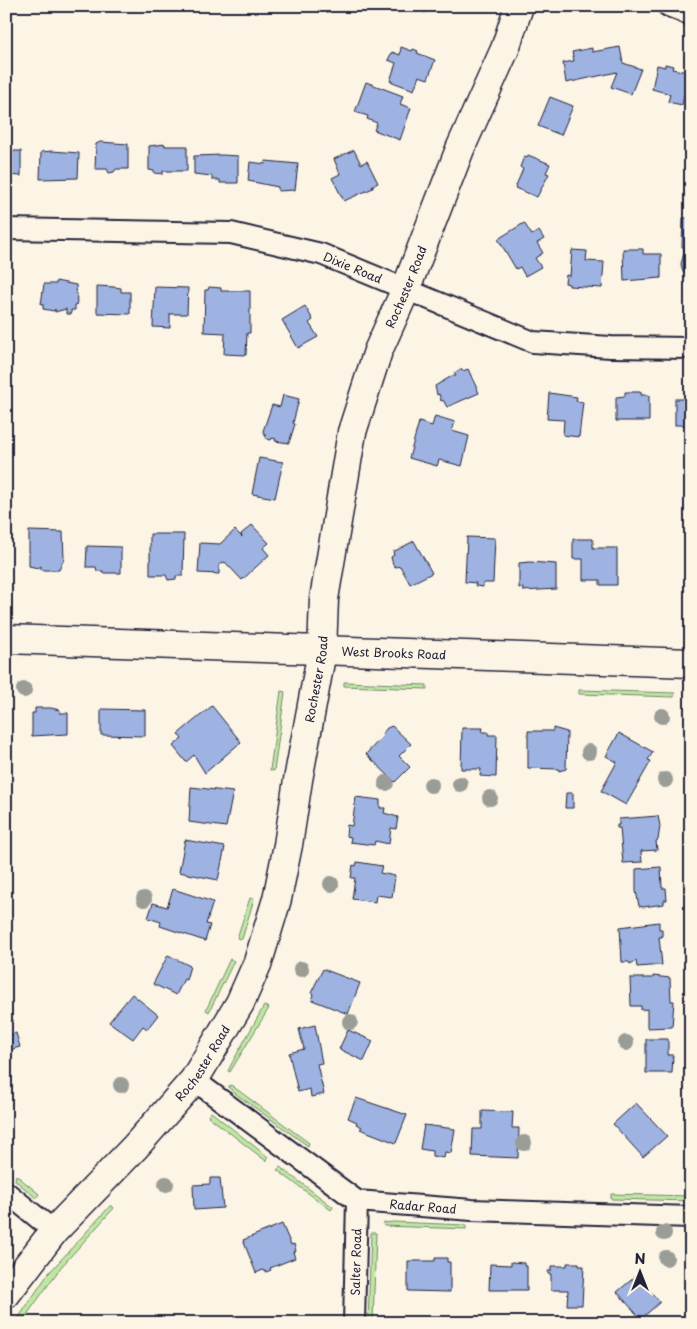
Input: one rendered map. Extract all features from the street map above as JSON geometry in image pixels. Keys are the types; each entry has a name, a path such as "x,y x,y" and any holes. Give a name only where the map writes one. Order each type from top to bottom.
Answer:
{"street":[{"name":"Rochester Road","path":"6,1294 54,1231 134,1147 194,1080 240,1003 268,934 282,877 322,651 324,600 352,432 378,351 405,291 460,149 505,49 519,6"},
{"path":"668,6 691,15"},
{"name":"Dixie Road","path":"6,229 231,233 321,254 405,291 533,342 611,347 691,348"},
{"name":"West Brooks Road","path":"6,639 691,663"},
{"path":"194,1080 357,1200"},
{"path":"6,1192 54,1231"},
{"name":"Radar Road","path":"357,1200 472,1210 691,1217"},
{"name":"Salter Road","path":"354,1323 357,1200"}],"green space":[{"path":"344,682 427,685 427,689 344,686"},
{"path":"579,690 675,693 674,697 579,694"},
{"path":"281,691 285,692 274,771 270,770"},
{"path":"250,898 254,899 242,939 237,938"},
{"path":"230,959 234,961 209,1012 206,1010"},
{"path":"264,1006 269,1008 230,1072 228,1071 232,1063"},
{"path":"231,1085 309,1143 308,1146 236,1094 228,1087"},
{"path":"211,1112 268,1157 266,1161 208,1116"},
{"path":"280,1167 333,1207 331,1210 277,1170"},
{"path":"16,1175 39,1194 36,1198 15,1180"},
{"path":"611,1194 691,1196 691,1201 611,1199"},
{"path":"111,1205 114,1208 61,1267 21,1323 15,1323 48,1274"},
{"path":"383,1223 466,1225 466,1229 384,1226"},
{"path":"371,1233 376,1233 373,1323 368,1323"}],"building":[{"path":"422,6 440,6 424,13"},
{"path":"401,47 412,51 413,49 418,51 417,53 435,60 428,79 419,76 414,90 390,81 396,63 388,60 392,52 400,55"},
{"path":"620,47 623,63 641,69 631,94 611,87 617,72 566,83 563,63 574,61 572,52 592,48 592,52"},
{"path":"665,64 673,66 672,69 689,72 682,105 668,102 670,94 652,89 657,65 665,67"},
{"path":"366,82 403,96 400,104 411,108 400,140 374,130 377,123 367,119 368,116 355,112"},
{"path":"550,97 573,106 561,135 538,126"},
{"path":"100,142 128,144 128,169 116,169 114,172 109,173 107,169 95,169 96,144"},
{"path":"165,144 165,146 187,146 187,171 163,171 163,174 154,173 154,171 149,170 149,146"},
{"path":"354,150 361,164 367,161 378,183 372,186 373,188 344,201 332,178 340,174 334,159"},
{"path":"6,151 21,151 21,176 6,175"},
{"path":"41,152 79,153 78,178 40,179"},
{"path":"528,155 550,164 546,173 549,174 537,197 515,188 523,169 520,167 524,157 527,158"},
{"path":"194,156 238,156 238,183 220,183 220,180 212,180 212,176 194,174"},
{"path":"266,161 298,164 295,190 278,191 278,187 248,181 250,162 265,164"},
{"path":"683,218 691,218 691,273 683,272 681,264 684,253 684,247 682,247"},
{"path":"524,223 532,235 539,231 544,239 537,243 543,253 535,258 541,267 525,276 520,267 516,269 498,239"},
{"path":"623,249 643,249 643,254 661,254 661,278 624,281"},
{"path":"572,250 587,251 586,261 604,262 602,288 569,286 569,284 565,283 566,275 570,276"},
{"path":"56,281 76,285 77,305 75,305 75,310 71,310 71,314 66,314 66,309 55,312 55,309 54,311 43,309 43,304 41,304 44,284 56,284"},
{"path":"97,286 121,288 121,292 130,292 130,314 97,313"},
{"path":"155,287 188,288 187,314 170,314 170,328 153,327"},
{"path":"209,287 221,288 221,291 250,291 250,333 247,333 246,355 224,354 225,333 204,332 205,290 208,290"},
{"path":"305,306 313,320 309,323 318,337 298,348 282,320"},
{"path":"462,369 463,371 468,369 479,393 447,407 443,400 441,401 439,394 437,395 435,386 452,376 456,376 454,373"},
{"path":"625,392 641,392 641,395 649,395 649,421 616,421 616,397 625,396"},
{"path":"549,393 577,397 576,401 583,402 579,437 563,435 564,420 547,419"},
{"path":"283,395 299,399 293,423 295,424 289,443 275,441 276,439 272,438 271,440 267,439 263,431 272,405 280,407"},
{"path":"675,399 691,399 691,425 675,425"},
{"path":"435,416 455,422 452,431 469,436 462,466 439,460 437,466 409,458 419,422 432,426"},
{"path":"259,458 283,462 275,498 252,494"},
{"path":"252,525 269,543 263,548 269,555 242,580 225,562 219,565 219,574 198,573 200,543 220,544 235,530 242,537 241,534"},
{"path":"29,531 63,532 64,559 59,570 41,570 41,566 38,568 29,566"},
{"path":"150,534 184,534 183,576 176,576 176,579 168,580 166,575 150,575"},
{"path":"467,537 495,538 493,583 483,583 483,587 475,586 476,583 465,582"},
{"path":"573,539 593,539 593,548 617,548 617,585 600,585 600,580 583,580 583,559 573,559"},
{"path":"414,541 432,573 410,584 400,566 396,567 393,565 391,557 394,555 393,552"},
{"path":"87,546 121,547 121,573 103,573 103,571 97,571 96,567 86,567"},
{"path":"519,563 556,564 556,589 523,591 523,588 519,588"},
{"path":"212,706 241,742 205,773 194,755 186,762 173,746 182,739 178,734"},
{"path":"35,708 51,708 60,710 60,713 68,713 68,734 32,736 32,713 35,713"},
{"path":"101,709 145,710 145,736 101,735"},
{"path":"392,726 411,744 399,756 410,767 395,782 366,754 383,736 382,734 387,728"},
{"path":"462,728 483,728 482,732 488,732 488,735 497,735 496,777 480,776 481,769 461,769"},
{"path":"553,728 567,732 566,769 559,771 559,769 528,768 528,731 553,731"},
{"path":"619,733 653,752 648,760 651,761 626,805 601,791 617,762 606,756"},
{"path":"191,787 233,792 226,827 189,822"},
{"path":"566,793 573,793 573,808 565,808"},
{"path":"356,797 380,800 380,808 385,808 384,813 398,817 396,829 391,828 389,844 375,841 374,845 350,842 351,837 346,836 347,825 352,826"},
{"path":"658,816 660,826 658,840 656,841 657,850 641,851 642,862 623,863 620,828 617,828 619,819"},
{"path":"185,840 225,847 218,880 179,872"},
{"path":"357,862 382,866 380,873 395,876 392,897 376,895 375,902 352,899 355,878 351,878 353,865 356,866"},
{"path":"661,867 662,888 666,888 667,900 664,900 664,904 639,906 636,891 636,869"},
{"path":"173,889 213,902 206,924 210,925 205,941 160,926 161,922 148,918 153,903 167,907"},
{"path":"659,922 659,929 662,929 662,937 659,937 662,965 637,967 636,961 630,964 629,962 622,962 620,927"},
{"path":"168,955 190,966 186,980 184,979 176,995 153,984"},
{"path":"323,969 360,983 348,1014 312,1000 314,994 311,993"},
{"path":"653,976 670,978 671,1001 674,1001 672,1027 647,1028 647,1009 641,1010 641,1006 631,1006 630,978 653,978"},
{"path":"132,994 158,1015 147,1029 143,1026 133,1039 109,1022"},
{"path":"315,1025 322,1063 317,1064 324,1094 311,1097 310,1089 298,1092 289,1053 304,1049 299,1029"},
{"path":"348,1030 373,1041 364,1061 339,1049"},
{"path":"16,1033 20,1047 9,1050 13,1062 6,1064 6,1036"},
{"path":"646,1039 668,1039 668,1055 673,1055 672,1073 646,1073"},
{"path":"356,1098 407,1115 396,1143 360,1129 362,1127 356,1124 357,1122 348,1118"},
{"path":"636,1103 667,1136 643,1157 613,1124"},
{"path":"482,1111 513,1112 512,1128 519,1128 518,1158 472,1156 473,1129 482,1129"},
{"path":"424,1125 455,1129 451,1153 445,1152 444,1158 432,1156 432,1151 420,1149"},
{"path":"210,1178 220,1178 223,1208 194,1210 193,1185 210,1184"},
{"path":"282,1224 291,1245 294,1244 296,1251 293,1252 295,1258 270,1268 271,1270 266,1272 263,1270 256,1273 243,1240"},
{"path":"435,1258 447,1258 447,1262 450,1262 450,1292 408,1291 408,1261 435,1261"},
{"path":"511,1262 524,1263 524,1266 527,1266 527,1290 489,1290 490,1264 511,1265"},
{"path":"567,1263 579,1263 579,1266 584,1266 582,1305 567,1305 568,1290 551,1290 551,1274 548,1274 548,1271 551,1271 551,1266 567,1266"},
{"path":"636,1276 660,1302 641,1319 617,1292"}]}
